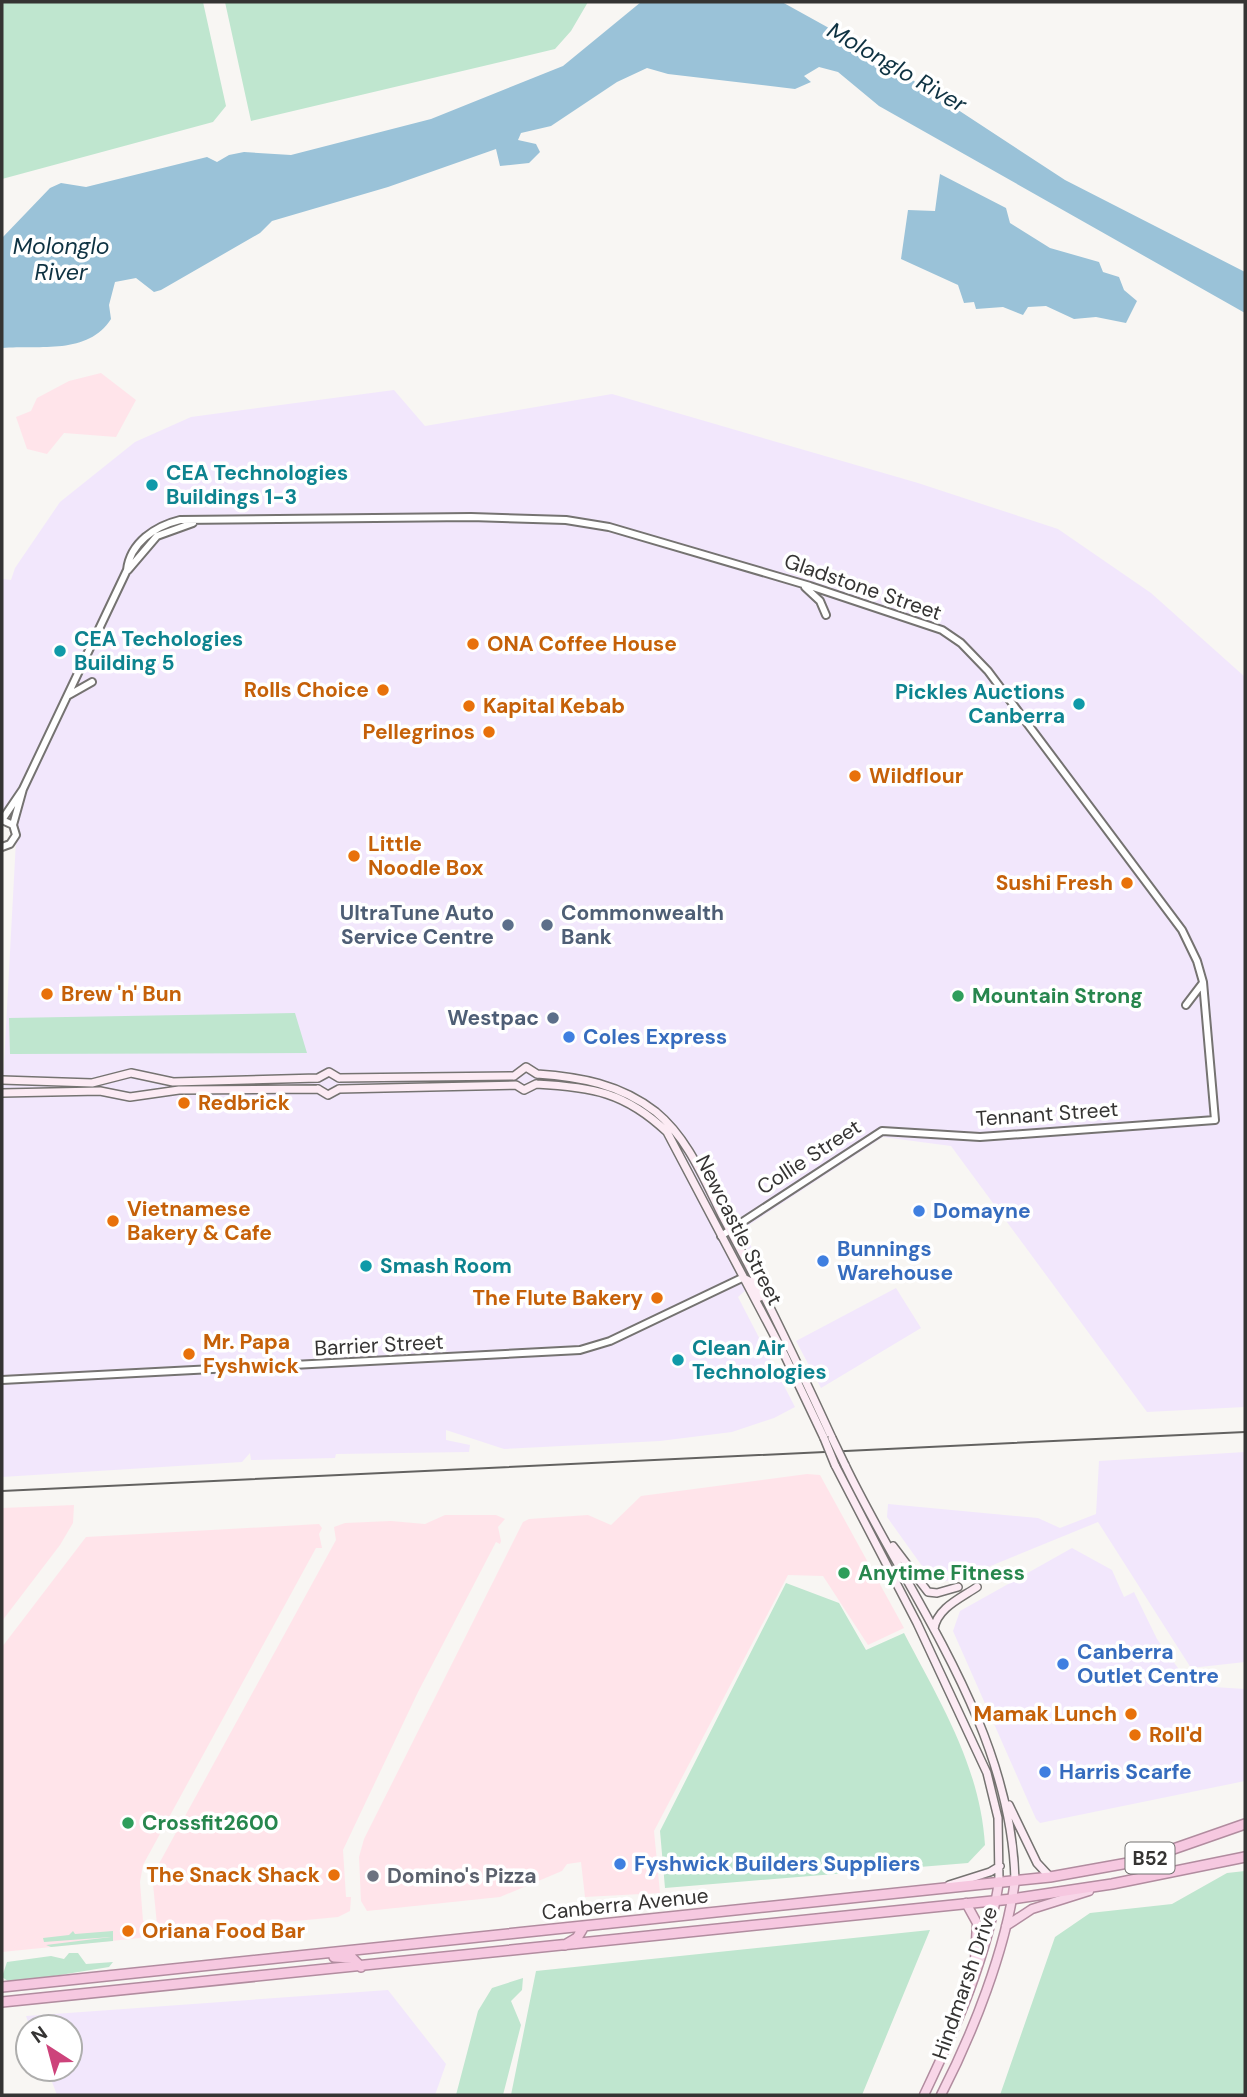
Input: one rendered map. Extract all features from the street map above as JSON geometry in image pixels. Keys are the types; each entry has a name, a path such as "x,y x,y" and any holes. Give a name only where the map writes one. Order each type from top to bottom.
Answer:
{"highway":[{"name":"Canberra Avenue","path":"2,1987 1050,1877 1139,1861 1245,1824"},
{"name":"Canberra Avenue","path":"2,2002 1012,1899 1112,1884 1245,1857"},
{"path":"583,1928 586,1934 603,1942"},
{"path":"562,1947 577,1938 583,1928"},
{"path":"301,1956 352,1958 361,1966 366,1957 382,1947"},
{"path":"144,1989 152,1985 158,1971 167,1983 181,1985"}],"main road":[{"path":"2,1080 92,1083 131,1073 173,1082 318,1078 329,1072 339,1078 514,1076 526,1067 537,1074 536,1084 528,1090 516,1086 339,1089 328,1095 318,1089 179,1090 137,1096 100,1091 2,1093"},
{"name":"Newcastle Street","path":"537,1074 579,1077 626,1093 656,1113 686,1147 777,1320 828,1438 835,1465 972,1736 987,1773 998,1818 1000,1866 997,1900"},
{"path":"137,1096 143,1086 138,1075"},
{"path":"122,1076 118,1086 124,1096"},
{"path":"514,1076 516,1086"},
{"path":"318,1078 318,1089"},
{"path":"339,1078 339,1089"},
{"name":"Newcastle Street","path":"536,1084 600,1091 619,1097 652,1118 678,1148 742,1278 934,1629 969,1700 1005,1798 1014,1849 1015,1880"},
{"path":"738,1245 746,1270 742,1278 753,1285 777,1320"},
{"path":"847,1490 855,1486"},
{"path":"875,1524 928,1592 937,1593 958,1587"},
{"path":"934,1629 935,1620 942,1611 977,1587"},
{"path":"1005,1798 1037,1863 1050,1877"},
{"path":"942,1887 990,1872 1000,1866"},
{"name":"Hindmarsh Drive","path":"941,2095 974,2024 1005,1927 1015,1880"},
{"name":"B52","path":"1005,1927 1041,1905 1112,1884"},
{"name":"Hindmarsh Drive","path":"924,2095 953,2032 997,1900"},
{"path":"966,1903 977,1923 973,1976"}],"street":[{"name":"Gladstone Street","path":"13,825 2,820 23,789 137,546 160,530 202,520 555,519 609,527 800,583 934,627 973,653 1182,930 1197,961 1203,982 1214,1120"},
{"path":"800,583 814,594 826,615"},
{"path":"67,697 92,682"},
{"name":"Gladstone Street","path":"2,847 15,839 13,825 23,789"},
{"path":"1186,1005 1203,982"},
{"name":"Tennant Street","path":"882,1131 979,1137 1214,1120"},
{"name":"Collie Street","path":"721,1236 882,1131"},
{"name":"Barrier Street","path":"2,1380 580,1350 610,1341 742,1278"}],"shaded area":[{"path":"101,373 136,400 116,437 64,433 47,454 27,449 16,417 31,411 37,398 69,381"},
{"path":"394,390 425,426 612,394 918,483 1058,529 1151,593 1245,677 1245,1407 1147,1412 951,1146 883,1137 743,1229 764,1274 738,1297 795,1407 774,1418 732,1432 660,1441 504,1449 446,1430 446,1440 470,1445 469,1452 336,1454 335,1458 251,1460 250,1453 242,1462 2,1477 2,1101 17,822 2,815 2,579 11,580 15,568 60,502 135,442 191,417"},
{"path":"896,1288 921,1328 821,1388 796,1341"},
{"path":"1245,1452 1245,1662 1191,1668 1098,1522 954,1581 932,1580 887,1517 888,1504 1038,1518 1060,1528 1096,1514 1099,1461"},
{"path":"807,1474 820,1475 904,1628 868,1645 823,1576 788,1575 654,1831 660,1893 585,1897 581,1862 567,1864 562,1871 500,1897 367,1911 361,1901 359,1857 364,1839 523,1522 529,1519 588,1515 611,1525 641,1496"},
{"path":"74,1505 73,1523 60,1545 2,1621 2,1508"},
{"path":"445,1515 496,1515 505,1519 498,1527 501,1541 500,1544 496,1542 418,1692 343,1850 346,1897 351,1897 350,1911 338,1917 162,1934 157,1925 153,1884 155,1871 336,1540 334,1527 345,1523 391,1521 425,1524"},
{"path":"319,1524 322,1528 319,1534 322,1548 316,1548 143,1865 140,1882 143,1921 149,1921 146,1934 140,1938 2,1952 2,1647 86,1537"},
{"name":"Canberra Outlet Centre","path":"1072,1548 1112,1570 1124,1597 1134,1592 1157,1639 1183,1675 1214,1687 1245,1689 1245,1781 1040,1823 1036,1819 953,1631 960,1611"},
{"path":"388,1990 446,2064 435,2095 57,2095 52,2083 84,2083 84,2013 68,2013"}],"green space":[{"path":"2,2 203,2 226,106 213,122 2,179"},
{"path":"225,2 588,2 571,31 555,49 251,121"},
{"path":"295,1013 307,1053 10,1054 9,1018"},
{"path":"786,1583 839,1603 866,1650 904,1633 956,1735 975,1788 985,1845 968,1863 665,1888 660,1831"},
{"path":"1245,1871 1245,2095 1000,2095 1055,1937 1090,1913 1172,1904 1227,1873"},
{"path":"930,1930 862,2095 511,2095 536,1971"},
{"path":"73,1931 75,1934 113,1931 113,1941 51,1947 46,1945 111,1937 44,1942 43,1938 69,1935"},
{"path":"69,1953 78,1953 86,1964 113,1962 109,1967 11,1983 2,1977 7,1962 51,1956 64,1959"},
{"path":"523,1978 522,1990 511,2001 521,2025 503,2095 456,2095 478,2011 492,1988"}],"water":[{"name":"Molonglo River","path":"641,2 782,2 856,43 1065,180 1245,272 1245,313 879,106 838,72 819,67 804,76 811,82 795,89 668,74 647,68 617,82 551,126 521,133 518,140 536,144 540,152 529,163 500,166 496,149 388,187 272,221 260,233 161,290 154,292 136,278 115,282 109,305 111,319 90,338 62,346 2,348 2,238 50,188 61,183 86,187 207,157 217,162 229,155 244,152 291,155 431,119 563,66"},
{"path":"940,174 1006,208 1010,223 1050,248 1099,262 1103,272 1119,277 1124,290 1137,301 1126,323 1096,317 1074,319 1046,306 1028,307 1023,315 1003,307 976,309 974,302 964,303 958,285 901,259 908,210 935,211"}],"railway":[{"path":"2,1491 1245,1432"}],"place":[{"name":"CEA Technologies Buildings 1-3","path":"152,485"},
{"name":"ONA Coffee House","path":"473,644"},
{"name":"CEA Techologies Building 5","path":"60,651"},
{"name":"Rolls Choice","path":"383,690"},
{"name":"Pickles Auctions Canberra","path":"1079,704"},
{"name":"Kapital Kebab","path":"469,706"},
{"name":"Pellegrinos","path":"489,732"},
{"name":"Wildflour","path":"855,776"},
{"name":"Little Noodle Box","path":"354,856"},
{"name":"Sushi Fresh","path":"1127,883"},
{"name":"UltraTune Auto Service Centre","path":"508,925"},
{"name":"Commonwealth Bank","path":"547,925"},
{"name":"Brew 'n' Bun","path":"47,994"},
{"name":"Mountain Strong","path":"958,996"},
{"name":"Westpac","path":"553,1018"},
{"name":"Coles Express","path":"569,1037"},
{"name":"Redbrick","path":"184,1103"},
{"name":"Domayne","path":"919,1211"},
{"name":"Vietnamese Bakery & Cafe","path":"113,1221"},
{"name":"Bunnings Warehouse","path":"823,1261"},
{"name":"Smash Room","path":"366,1266"},
{"name":"The Flute Bakery","path":"657,1298"},
{"name":"Mr. Papa Fyshwick","path":"189,1354"},
{"name":"Clean Air Technologies","path":"678,1360"},
{"name":"Anytime Fitness","path":"844,1573"},
{"name":"Canberra Outlet Centre","path":"1063,1664"},
{"name":"Mamak Lunch","path":"1131,1714"},
{"name":"Roll'd","path":"1135,1735"},
{"name":"Harris Scarfe","path":"1045,1772"},
{"name":"Crossfit2600","path":"128,1823"},
{"name":"Fyshwick Builders Suppliers","path":"620,1864"},
{"name":"The Snack Shack","path":"334,1875"},
{"name":"Domino's Pizza","path":"373,1876"},
{"name":"Oriana Food Bar","path":"128,1931"}]}
